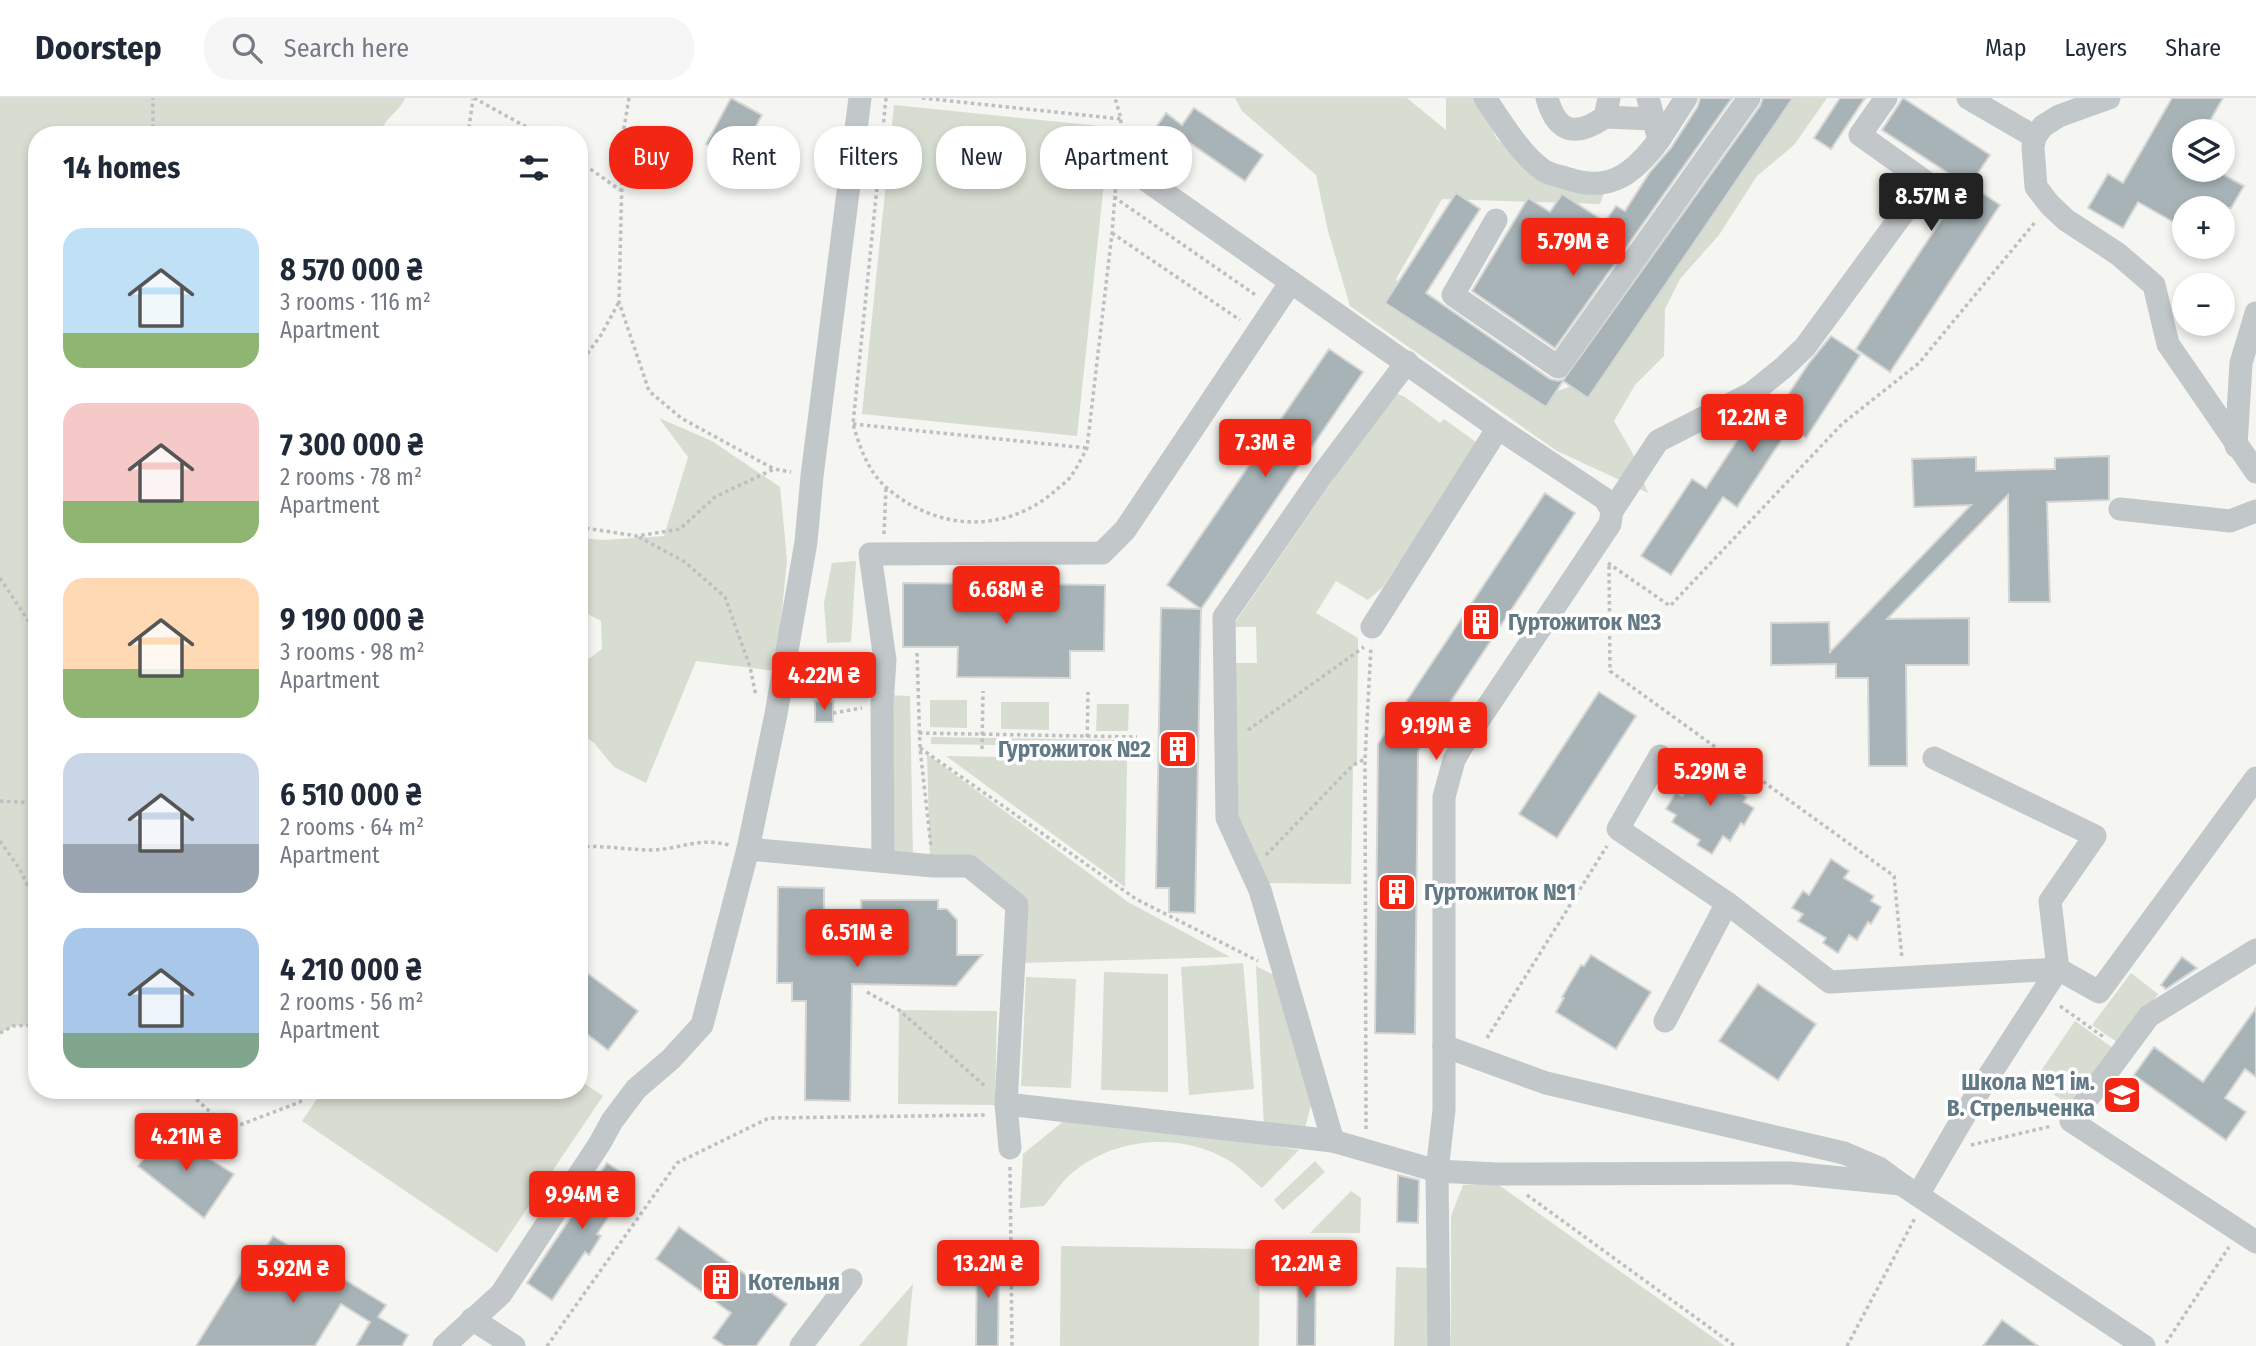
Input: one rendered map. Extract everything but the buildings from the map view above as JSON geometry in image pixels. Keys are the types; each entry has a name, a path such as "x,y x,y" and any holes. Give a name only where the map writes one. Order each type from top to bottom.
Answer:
{"street":[{"path":"444,1346 500,1294 636,1088 671,1059 702,1025 748,849 776,714 806,542 860,98"},
{"path":"1485,98 1511,137 1543,171 1585,185 1621,179 1640,164 1653,119 1686,98"},
{"path":"1547,98 1552,117 1568,129 1587,129 1607,108 1653,119"},
{"path":"1496,220 1453,295 1558,367 1749,98"},
{"path":"1439,1346 1437,1171 1444,1110 1444,797 1454,760 1600,558 1612,511 1658,441 1752,393 1805,347 1926,182 1860,135 1886,98"},
{"path":"1968,98 2007,107 2035,137"},
{"path":"2109,98 2059,116 2043,126 2035,137 2033,165 2036,187 2050,205 2078,229 2118,254 2154,285 2168,344 2256,472"},
{"path":"1159,189 1498,428 1605,499 1612,511"},
{"path":"883,861 881,705 885,660 870,554 1102,553 1125,530 1291,282"},
{"path":"2236,446 2241,363 2256,313"},
{"path":"1333,1141 1260,890 1227,818 1224,617 1322,475 1407,362"},
{"path":"1371,627 1498,428"},
{"path":"2120,509 2230,521 2256,511"},
{"path":"1660,755 1618,830 1727,903 1830,982 2058,969 2099,992 2256,778"},
{"path":"1910,1189 1944,1151 2058,969 2050,901 2095,836 1934,758"},
{"path":"748,849 933,866 969,866 1017,905 1006,1109 1010,1148"},
{"path":"1665,1021 1727,903"},
{"path":"2248,1236 2071,1121 2150,1016 2256,950"},
{"path":"1444,1046 1546,1083 1844,1153 1879,1168 2144,1346"},
{"path":"1006,1109 1333,1141 1437,1171 1496,1174 1791,1173 1910,1189"},
{"path":"801,1346 851,1280"},
{"path":"472,1319 514,1346"}],"path":[{"path":"153,98 153,126"},
{"path":"469,126 473,98 524,126"},
{"path":"629,98 623,134 619,302 649,391 681,418 774,469 812,476"},
{"path":"886,98 853,424 862,455 886,488 920,511 960,522 1001,520 1039,504 1070,477 1087,448 1112,233 1121,119 1115,98"},
{"path":"922,98 1121,119"},
{"path":"588,167 622,191"},
{"path":"1114,197 1273,307"},
{"path":"1600,558 1670,606 1842,424 1919,363 2050,205"},
{"path":"1112,233 1256,331"},
{"path":"588,353 619,302"},
{"path":"853,424 1087,448"},
{"path":"588,528 637,536 680,529 715,497 774,469"},
{"path":"882,555 886,488"},
{"path":"637,536 685,562 725,597 750,667 757,699 776,714"},
{"path":"1600,558 1610,671 1894,876 1904,978"},
{"path":"0,578 28,620"},
{"path":"1226,746 1371,642 1366,759 1366,1150"},
{"path":"917,653 920,748 933,866"},
{"path":"982,749 983,691"},
{"path":"1087,751 1088,692"},
{"path":"833,713 881,705"},
{"path":"919,733 1137,737"},
{"path":"920,748 1136,899 1286,975"},
{"path":"1251,872 1353,765 1366,759"},
{"path":"0,801 28,803"},
{"path":"1475,1057 1618,830"},
{"path":"588,846 653,850 712,840 748,849"},
{"path":"0,841 28,886"},
{"path":"867,992 899,1010 1006,1109"},
{"path":"2042,993 2124,1052"},
{"path":"0,1033 13,1026 28,1025"},
{"path":"196,1099 229,1129 302,1099"},
{"path":"547,1346 677,1163 769,1118 1006,1109"},
{"path":"1944,1151 2071,1121"},
{"path":"1010,1148 1012,1346"},
{"path":"1496,1174 1735,1346"},
{"path":"1847,1346 1914,1222 1910,1189"},
{"path":"2164,1346 2248,1236"}],"shaded area":[{"path":"0,98 405,98 384,126 28,126 28,1025 13,1026 0,1033"},
{"path":"1235,98 1407,98 1446,130 1446,98 1476,98 1497,139 1537,173 1606,187 1600,204 1442,199 1396,279 1419,324 1536,398 1593,379 1792,98 1827,98 1794,145 1757,176 1719,235 1680,279 1665,309 1664,356 1635,385 1614,421 1632,452 1648,493 1557,451 1350,306 1328,231 1316,175 1242,111"},
{"path":"894,105 1100,126 1040,126 1040,189 1103,189 1077,436 862,414 885,189 922,189 922,126 892,126"},
{"path":"1393,392 1405,397 1440,423 1444,419 1476,442 1476,446 1383,587 1368,600 1336,581 1316,613 1358,638 1357,764 1353,766 1351,884 1262,883 1240,825 1234,791 1232,663 1257,663 1256,627 1232,627"},
{"path":"659,418 712,441 780,487 787,560 776,671 696,661 646,783 614,767 588,739 588,659 602,649 601,621 588,614 588,539 664,536 688,457"},
{"path":"856,561 851,642 827,643 824,603 832,563"},
{"path":"888,695 910,696 913,858 893,856"},
{"path":"930,700 967,700 967,728 930,727"},
{"path":"1001,702 1049,702 1049,730 1001,729"},
{"path":"1097,704 1129,704 1128,731 1096,731"},
{"path":"931,737 1125,740 1125,747 931,744"},
{"path":"927,754 1128,902 1230,957 1022,963 1020,908 964,864 930,861"},
{"path":"946,756 1127,759 1125,887"},
{"path":"1243,963 1254,1089 1189,1095 1181,967"},
{"path":"1256,966 1278,977 1311,1105 1304,1132 1264,1128"},
{"path":"1104,972 1168,974 1168,1092 1101,1090"},
{"path":"2131,973 2158,994 2120,1044 2092,1025"},
{"path":"1026,977 1076,979 1071,1088 1021,1086"},
{"path":"899,1010 997,1011 995,1105 898,1104"},
{"path":"2075,1021 2113,1048 2071,1106 2034,1081"},
{"path":"588,1086 603,1096 497,1253 302,1121 317,1099 588,1099"},
{"path":"1077,1114 1299,1150 1262,1188 1232,1163 1209,1151 1169,1142 1128,1146 1089,1161 1072,1173 1044,1206 1020,1208 1023,1154 1065,1120"},
{"path":"1315,1161 1325,1172 1283,1210 1274,1200"},
{"path":"1496,1183 1725,1346 1451,1346 1451,1216 1463,1185"},
{"path":"1351,1191 1361,1198 1360,1233 1310,1233"},
{"path":"1061,1246 1260,1249 1259,1346 1060,1346"},
{"path":"1396,1267 1429,1268 1428,1346 1394,1346"},
{"path":"913,1284 907,1346 859,1346"}],"place":[{"name":"Гуртожиток №3","path":"1481,622"},
{"name":"Гуртожиток №2","path":"1178,749"},
{"name":"Гуртожиток №1","path":"1397,892"},
{"name":"Школа №1 ім. В. Стрельченка","path":"2122,1095"},
{"name":"Котельня","path":"721,1282"}]}
